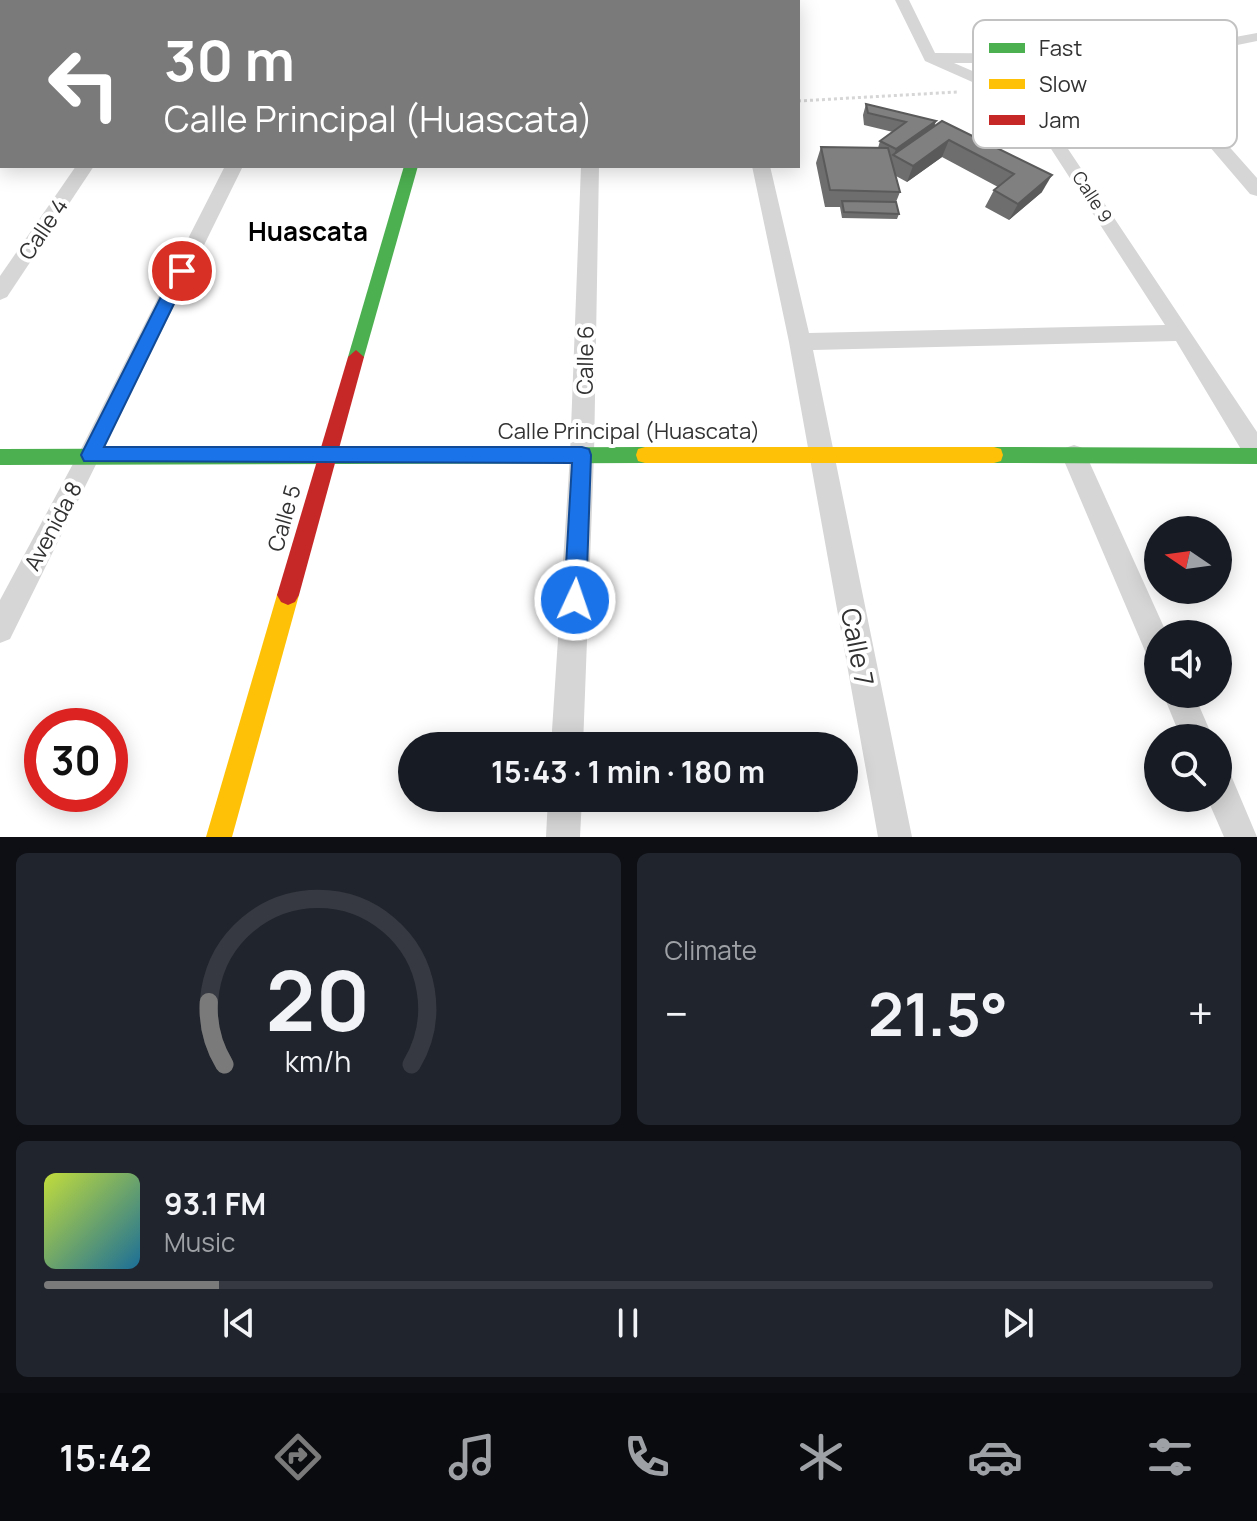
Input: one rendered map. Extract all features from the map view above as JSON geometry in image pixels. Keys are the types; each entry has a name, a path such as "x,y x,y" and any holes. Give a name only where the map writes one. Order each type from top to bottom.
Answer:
{"street":[{"path":"902,0 930,58 973,76"},
{"path":"1237,41 1257,37"},
{"path":"930,58 973,58"},
{"name":"Calle 9","path":"1059,148 1182,333 1257,454"},
{"path":"1220,148 1257,190"},
{"name":"Calle 4","path":"0,292 84,168"},
{"name":"Avenida 8","path":"0,629 91,455 233,168"},
{"name":"Calle 5","path":"219,837 410,168"},
{"name":"Calle 6","path":"568,732 582,455 590,168"},
{"name":"Calle 7","path":"761,168 800,342 819,456 895,837"},
{"path":"800,342 1182,333"},
{"name":"Calle Principal (Huascata)","path":"0,457 1257,454"},
{"path":"1074,456 1146,620"},
{"path":"563,837 564,812"},
{"path":"1230,812 1241,837"}],"path":[{"path":"800,101 973,91"}],"building":[{"path":"866,104 936,121 896,149 880,141 906,122 868,113"},
{"path":"942,121 973,136 973,148 997,148 1052,175 1018,204 994,190 1014,174 949,140 913,166 893,155"},
{"path":"821,147 888,148 900,192 830,190"},
{"path":"842,201 896,202 899,214 844,212"}],"traffic: fast":[{"path":"356,357 410,168"},
{"path":"0,457 645,455"},
{"path":"994,455 1257,456"}],"traffic: slow":[{"path":"645,455 994,455"},
{"path":"219,837 288,595"}],"traffic: jam":[{"path":"288,595 356,357"}],"district":[{"name":"Huascata","path":"308,232"}],"route":[{"path":"182,271 91,455 582,455 575,600"}]}
